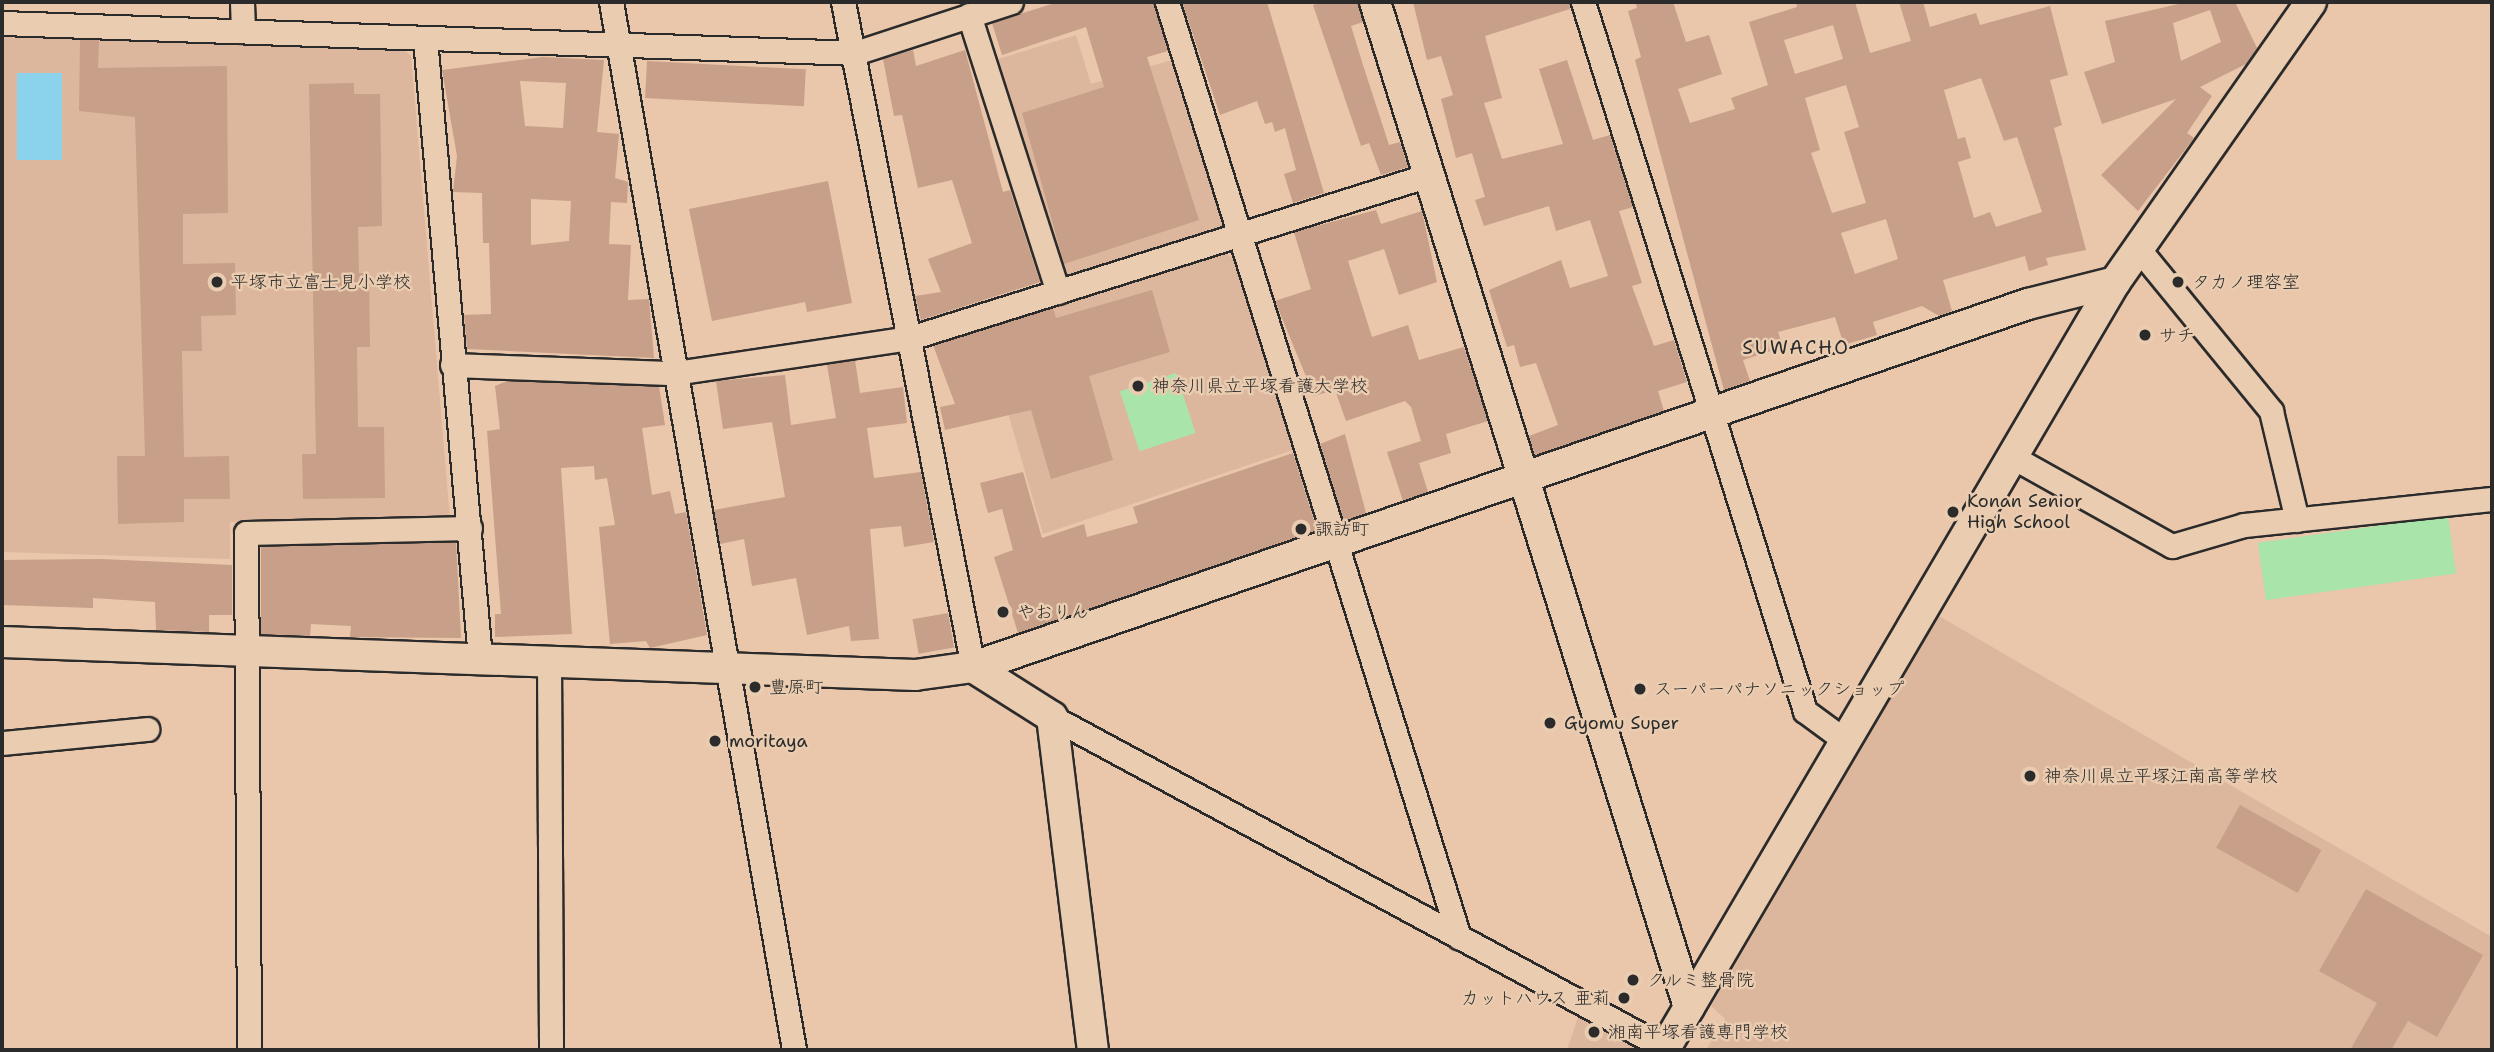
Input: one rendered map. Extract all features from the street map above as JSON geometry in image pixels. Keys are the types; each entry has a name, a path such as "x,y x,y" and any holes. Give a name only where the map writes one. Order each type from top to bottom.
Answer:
{"street":[{"path":"242,2 243,31"},
{"path":"611,2 794,1050"},
{"path":"843,2 973,667 1052,717 1666,1050 2009,455 2115,282 2311,2"},
{"path":"7,16 425,39 855,53 1011,2"},
{"path":"1167,2 1459,937"},
{"path":"1376,2 1689,1007"},
{"path":"1583,2 1805,711 1843,739"},
{"path":"969,15 1058,292"},
{"path":"425,39 480,658"},
{"path":"453,365 675,373 910,338 1429,175"},
{"path":"2137,247 2271,411 2297,520"},
{"path":"2,642 915,675 973,667 2041,300 2115,282"},
{"path":"2009,455 2172,546 2244,525 2492,499"},
{"path":"249,1050 246,533 470,528"},
{"path":"549,660 551,1050"},
{"path":"1052,717 1093,1050"},
{"path":"2,743 147,729"}],"shaded area":[{"name":"平塚市立富士見小学校","path":"2,35 403,49 411,56 450,519 230,522 230,559 2,552"},
{"path":"1076,35 1091,84 1175,59 1226,226 1222,235 1069,278 1060,274 992,61"},
{"name":"神奈川県立平塚看護大学校","path":"1219,250 1235,259 1296,449 1043,534 982,323"},
{"name":"神奈川県立平塚江南高等学校","path":"1939,616 2492,937 2492,1050 1706,1050 1725,1019 1711,1006"},
{"name":"湘南平塚看護専門学校","path":"1579,1014 1649,1050 1567,1050"}],"green space":[{"path":"1176,373 1195,433 1139,451 1120,391"},
{"path":"2448,516 2456,573 2266,600 2258,543"}],"water":[{"path":"17,73 62,73 62,160 17,160"}],"building":[{"path":"1058,2 1153,2 1168,51 1147,57 1199,220 1064,264 1022,113 1104,87 1086,27 1002,55 992,23"},
{"path":"1182,2 1267,2 1324,193 1293,203 1284,174 1296,170 1285,128 1275,132 1272,122 1265,124 1257,101 1220,115"},
{"path":"1323,2 1358,2 1363,22 1351,26 1389,145 1400,142 1408,167 1381,175 1369,143 1361,146 1313,5"},
{"path":"1413,2 1569,2 1570,9 1485,36 1502,98 1484,103 1502,159 1563,144 1539,69 1567,60 1593,140 1610,135 1633,207 1619,211 1642,283 1632,286 1654,346 1674,340 1687,382 1658,391 1664,411 1535,455 1529,436 1558,425 1536,363 1520,367 1514,345 1507,347 1489,290 1561,260 1570,288 1608,276 1590,220 1556,231 1549,206 1484,226 1475,200 1485,197 1472,153 1456,158 1441,99 1453,95 1441,56 1427,60"},
{"path":"1635,2 1673,2 1686,42 1709,35 1722,74 1678,89 1690,123 1735,109 1731,98 1768,85 1749,22 1797,7 1796,2 1855,2 1870,53 1911,41 1899,2 1923,2 1930,27 1976,13 1980,25 2050,6 2068,75 2050,80 2062,125 2054,128 2086,250 2046,258 2048,265 2029,271 2025,256 1943,280 1952,311 1939,316 1922,306 1873,322 1877,335 1844,345 1835,317 1778,332 1783,347 1743,360 1750,381 1724,390 1635,60 1641,57 1628,11 1637,8","holes":["1833,25 1843,59 1795,74 1784,40","1981,78 2004,141 2017,137 2042,212 1996,227 1990,212 1974,218 1958,162 1971,158 1965,137 1958,139 1944,90","1846,85 1859,127 1844,132 1866,203 1832,213 1811,153 1820,150 1805,98","1886,219 1898,259 1855,274 1841,233"]},
{"path":"2187,2 2235,2 2257,48 2246,64 2200,87 2212,96 2187,133 2194,138 2138,211 2101,175 2176,99 2102,124 2084,72 2115,62 2105,21","holes":["2210,10 2221,42 2181,61 2173,23"]},
{"path":"80,40 99,40 98,68 227,66 228,213 183,214 183,264 235,263 236,315 201,316 202,351 182,351 184,457 229,456 230,499 184,499 184,522 118,524 117,456 145,456 135,117 79,111"},
{"path":"913,50 916,66 965,50 1003,192 1010,190 1040,282 921,320 915,296 941,292 928,259 972,243 952,180 918,188 902,115 894,116 883,59"},
{"path":"543,57 604,60 597,132 619,134 615,178 628,182 627,203 611,202 609,244 631,245 628,300 649,299 654,358 467,349 464,315 491,314 489,243 483,243 482,193 453,192 457,156 442,70","holes":["520,81 566,83 563,128 525,126","531,199 571,201 569,241 531,245"]},
{"path":"647,61 806,69 804,106 645,98"},
{"path":"354,83 354,94 380,94 382,226 358,227 359,273 369,273 370,347 357,347 358,427 384,427 385,498 303,499 302,454 316,454 309,84"},
{"path":"828,181 852,303 807,312 805,302 712,321 689,209"},
{"path":"1376,210 1381,224 1422,211 1437,282 1399,295 1384,249 1348,261 1372,337 1408,325 1419,360 1464,347 1488,421 1446,434 1451,453 1419,463 1428,492 1403,501 1387,452 1421,441 1411,407 1405,401 1346,421 1335,390 1314,396 1275,301 1311,289 1294,232"},
{"path":"1152,290 1170,352 1089,376 1113,460 1051,479 1031,410 945,430 940,407 955,404 933,345 1053,308 1056,318"},
{"path":"855,360 860,393 903,387 907,423 867,428 874,478 921,472 934,542 904,547 901,526 870,529 879,639 851,641 849,626 807,635 796,578 752,586 744,539 720,544 714,510 785,497 772,422 723,429 716,381 785,375 791,425 836,418 827,365"},
{"path":"507,381 659,386 665,425 642,428 652,495 670,491 675,514 686,512 707,635 650,648 646,641 610,644 599,527 615,525 607,478 595,480 594,466 561,468 572,634 495,637 495,614 501,614 487,431 500,429 495,386"},
{"path":"1345,434 1366,513 1344,521 1320,444"},
{"path":"1293,453 1317,530 1018,633 994,557 1013,550 1002,509 988,513 980,483 1023,472 1042,538 1084,524 1087,537 1138,523 1133,507"},
{"path":"456,542 461,638 350,637 351,626 311,624 310,636 261,634 261,547"},
{"path":"101,559 232,565 232,615 209,615 209,632 156,630 155,602 93,598 93,608 2,605 2,560"},
{"path":"948,613 954,647 919,654 913,619"},
{"path":"2240,805 2321,850 2298,893 2216,848"},
{"path":"2366,889 2483,955 2437,1037 2408,1021 2391,1050 2350,1050 2377,1003 2319,971"}],"place":[{"name":"平塚市立富士見小学校","path":"217,282"},
{"name":"タカノ理容室","path":"2178,282"},
{"name":"サチ","path":"2145,335"},
{"name":"神奈川県立平塚看護大学校","path":"1138,386"},
{"name":"Konan Senior High School","path":"1953,512"},
{"name":"諏訪町","path":"1301,529"},
{"name":"やおりん","path":"1003,612"},
{"name":"豊原町","path":"755,687"},
{"name":"スーパーパナソニックショップ","path":"1640,689"},
{"name":"Gyomu Super","path":"1550,723"},
{"name":"moritaya","path":"715,741"},
{"name":"神奈川県立平塚江南高等学校","path":"2030,776"},
{"name":"クルミ整骨院","path":"1633,980"},
{"name":"カットハウス 亜莉","path":"1624,998"},
{"name":"湘南平塚看護専門学校","path":"1594,1032"}],"district":[{"name":"SUWACHO","path":"1796,348"}]}
